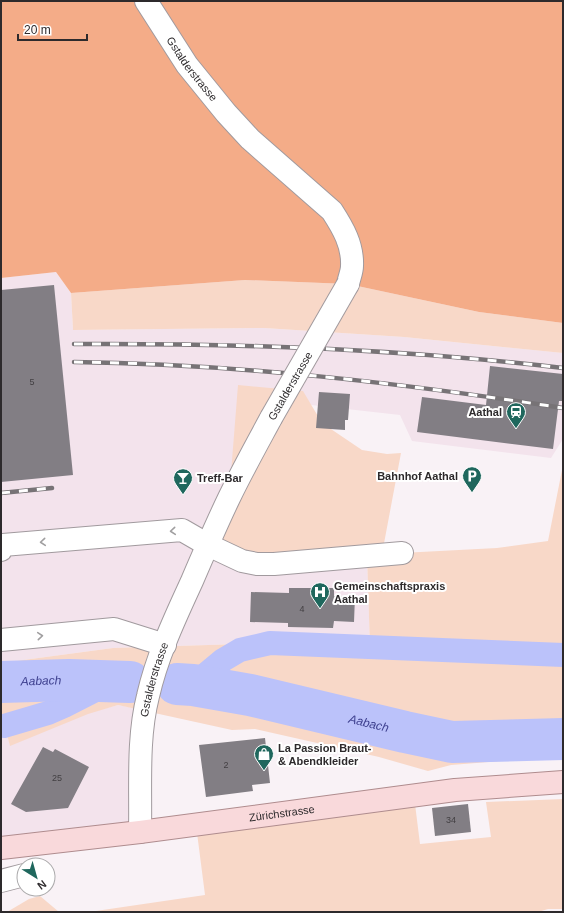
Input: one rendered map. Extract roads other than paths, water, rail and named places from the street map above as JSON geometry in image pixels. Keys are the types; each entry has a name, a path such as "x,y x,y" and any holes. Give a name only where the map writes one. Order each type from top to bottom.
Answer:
{"main road":[{"name":"Zürichstrasse","path":"1,848 140,832 455,790 563,782"}],"street":[{"name":"Gstalderstrasse","path":"140,832 143,728 147,697 164,644 229,498 271,418 348,284 352,266 350,244 342,226 332,211 250,139 226,113 187,65 146,1"},
{"path":"1,550 3,545 182,530 208,545 242,561 257,564 274,564 402,553"},
{"path":"1,640 114,629 164,644"},
{"path":"1,881 16,877"}],"waterway":[{"path":"193,685 223,660 240,650 270,643 563,655"},
{"name":"Aabach","path":"1,682 69,680 130,682"},
{"path":"4,726 48,713 113,681"},
{"name":"Aabach","path":"177,684 193,685 250,695 452,742 563,739"}],"railway":[{"path":"74,344 318,348 441,356 563,368"},
{"path":"74,362 197,367 319,376 563,408"},
{"path":"1,493 52,488"}],"place":[{"name":"Aathal","path":"516,429"},
{"name":"Bahnhof Aathal","path":"472,493"},
{"name":"Treff-Bar","path":"183,495"},
{"name":"Gemeinschaftspraxis Aathal","path":"320,609"},
{"name":"La Passion Braut- & Abendkleider","path":"264,771"}]}
